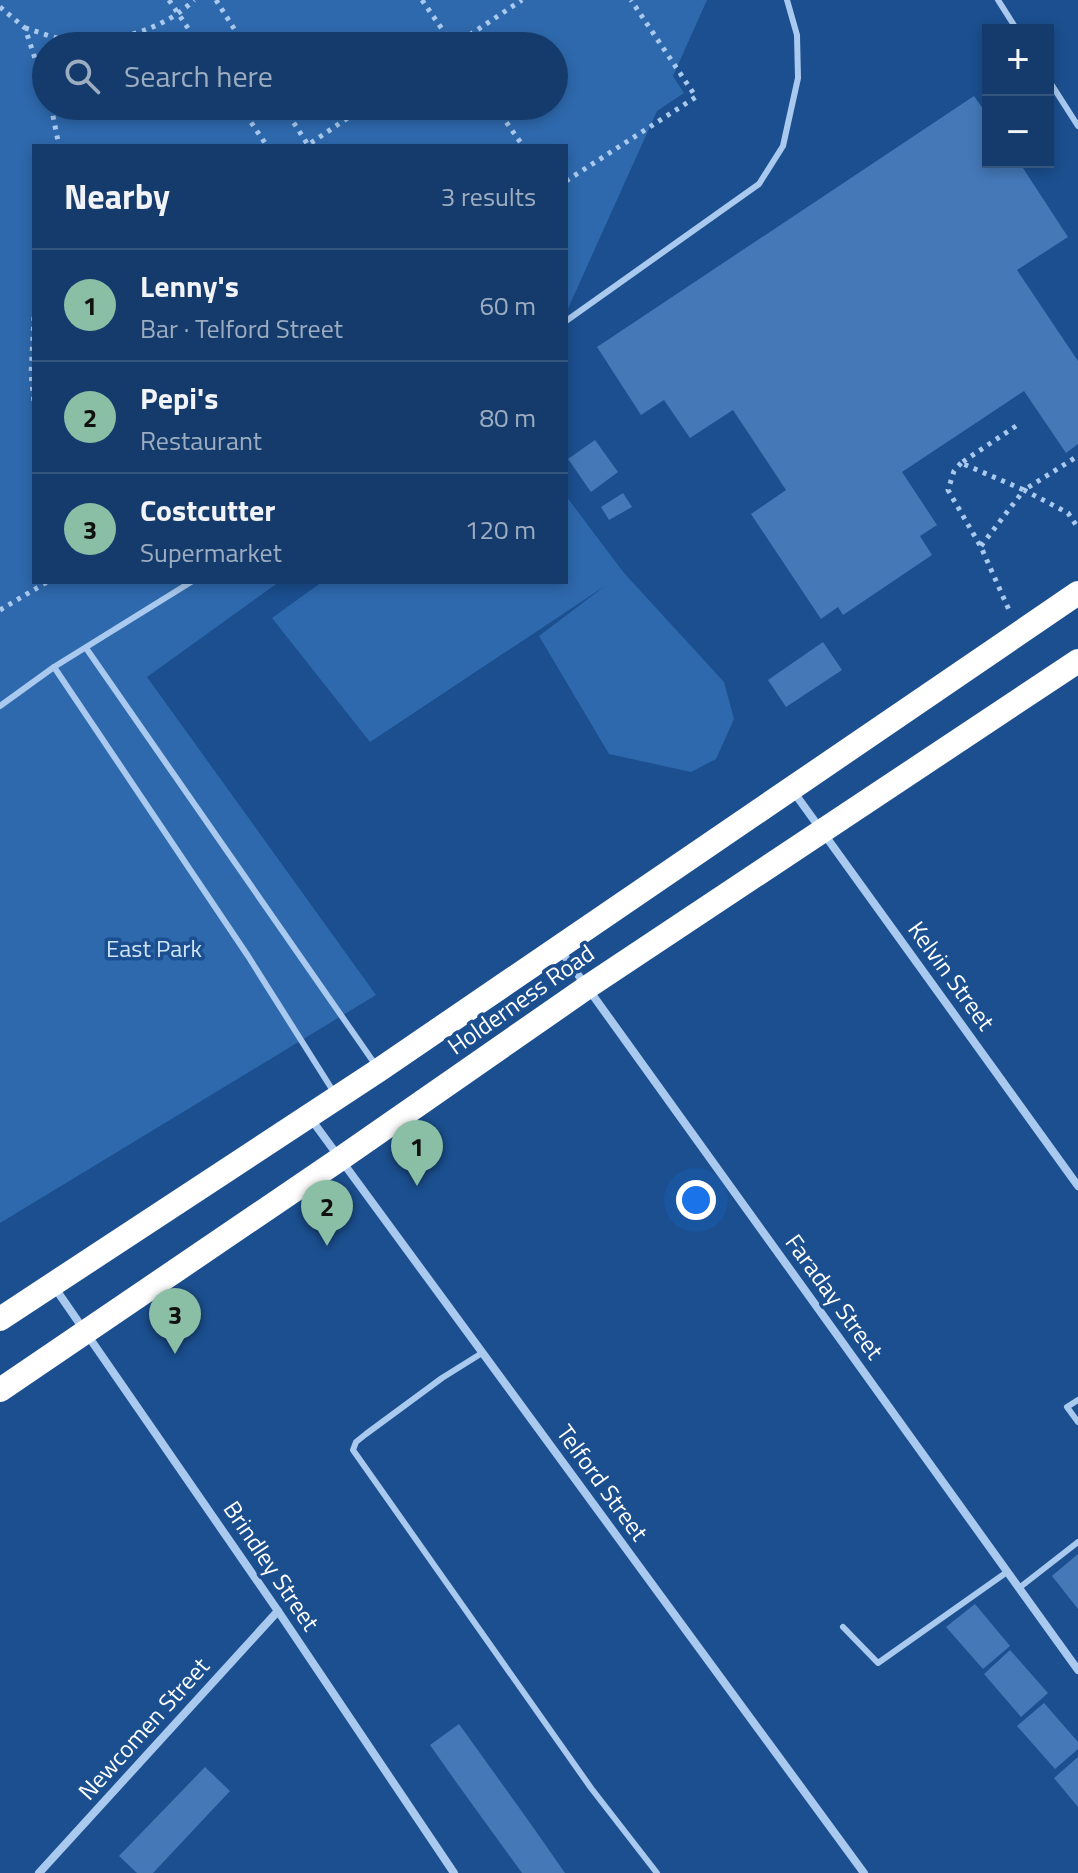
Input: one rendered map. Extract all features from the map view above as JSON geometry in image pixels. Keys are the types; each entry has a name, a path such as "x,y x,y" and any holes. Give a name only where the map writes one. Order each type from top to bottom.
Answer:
{"highway":[{"name":"Holderness Road","path":"0,1319 379,1070 1078,593"},
{"name":"Holderness Road","path":"0,1390 586,988 1078,661"}],"street":[{"name":"Kelvin Street","path":"792,789 1078,1186"},
{"name":"Faraday Street","path":"558,947 1078,1670"},
{"name":"Telford Street","path":"309,1116 864,1873"},
{"name":"Brindley Street","path":"52,1285 278,1611 454,1873"},
{"name":"Newcomen Street","path":"39,1873 278,1611"}],"lane":[{"path":"568,320 759,184 783,146 798,78 797,35 787,0"},
{"path":"998,0 1013,24"},
{"path":"1054,88 1078,126"},
{"path":"0,706 54,667 188,584"},
{"path":"86,648 379,1070"},
{"path":"54,667 248,956 337,1097"},
{"path":"482,1353 442,1378 366,1434 356,1442 353,1450 591,1788 657,1873"},
{"path":"1078,1400 1067,1407 1078,1422"},
{"path":"1019,1588 1078,1542"},
{"path":"843,1627 878,1663 1007,1572"}],"path":[{"path":"169,0 191,32"},
{"path":"133,32 161,23 194,0"},
{"path":"216,0 236,32"},
{"path":"422,0 444,32"},
{"path":"474,32 522,0"},
{"path":"568,180 696,97 631,0"},
{"path":"0,7 25,28 38,32"},
{"path":"25,28 32,49"},
{"path":"54,120 59,144"},
{"path":"249,120 266,144"},
{"path":"292,120 307,144"},
{"path":"309,144 345,120"},
{"path":"505,120 522,144"},
{"path":"32,355 32,383"},
{"path":"1016,426 961,463 954,471 948,490 981,547 1020,633"},
{"path":"981,547 1024,490 1078,456"},
{"path":"961,463 1068,513 1078,528"},
{"path":"0,610 44,584"}],"green space":[{"name":"East Park","path":"0,0 707,0 673,76 684,93 657,111 568,309 568,144 32,144 32,584 276,584 147,677 376,995 0,1223"},
{"path":"568,499 624,573 724,682 734,719 716,759 691,772 609,754 539,636 605,586 370,742 272,618 319,584 568,584"}],"building":[{"path":"974,96 982,107 982,168 1023,168 1068,237 1017,270 1078,361 1078,444 1066,453 1024,391 902,472 937,525 920,536 932,555 843,615 838,607 821,619 751,514 786,490 733,410 690,438 664,400 641,415 597,347"},
{"path":"595,440 618,472 591,492 568,459"},
{"path":"623,493 632,507 609,520 601,507"},
{"path":"823,642 842,670 786,707 768,680"},
{"path":"1078,1554 1078,1609 1052,1576"},
{"path":"975,1604 1010,1646 983,1669 946,1627"},
{"path":"1010,1650 1048,1693 1021,1717 984,1674"},
{"path":"1044,1703 1078,1742 1078,1749 1055,1769 1017,1726"},
{"path":"459,1724 565,1873 522,1873 456,1782 430,1745"},
{"path":"1078,1757 1078,1807 1054,1778"},
{"path":"205,1767 230,1791 153,1873 137,1873 119,1856"}],"place":[{"name":"Lenny's","path":"417,1186"},
{"name":"Pepi's","path":"327,1246"},
{"name":"Costcutter","path":"175,1354"}]}
